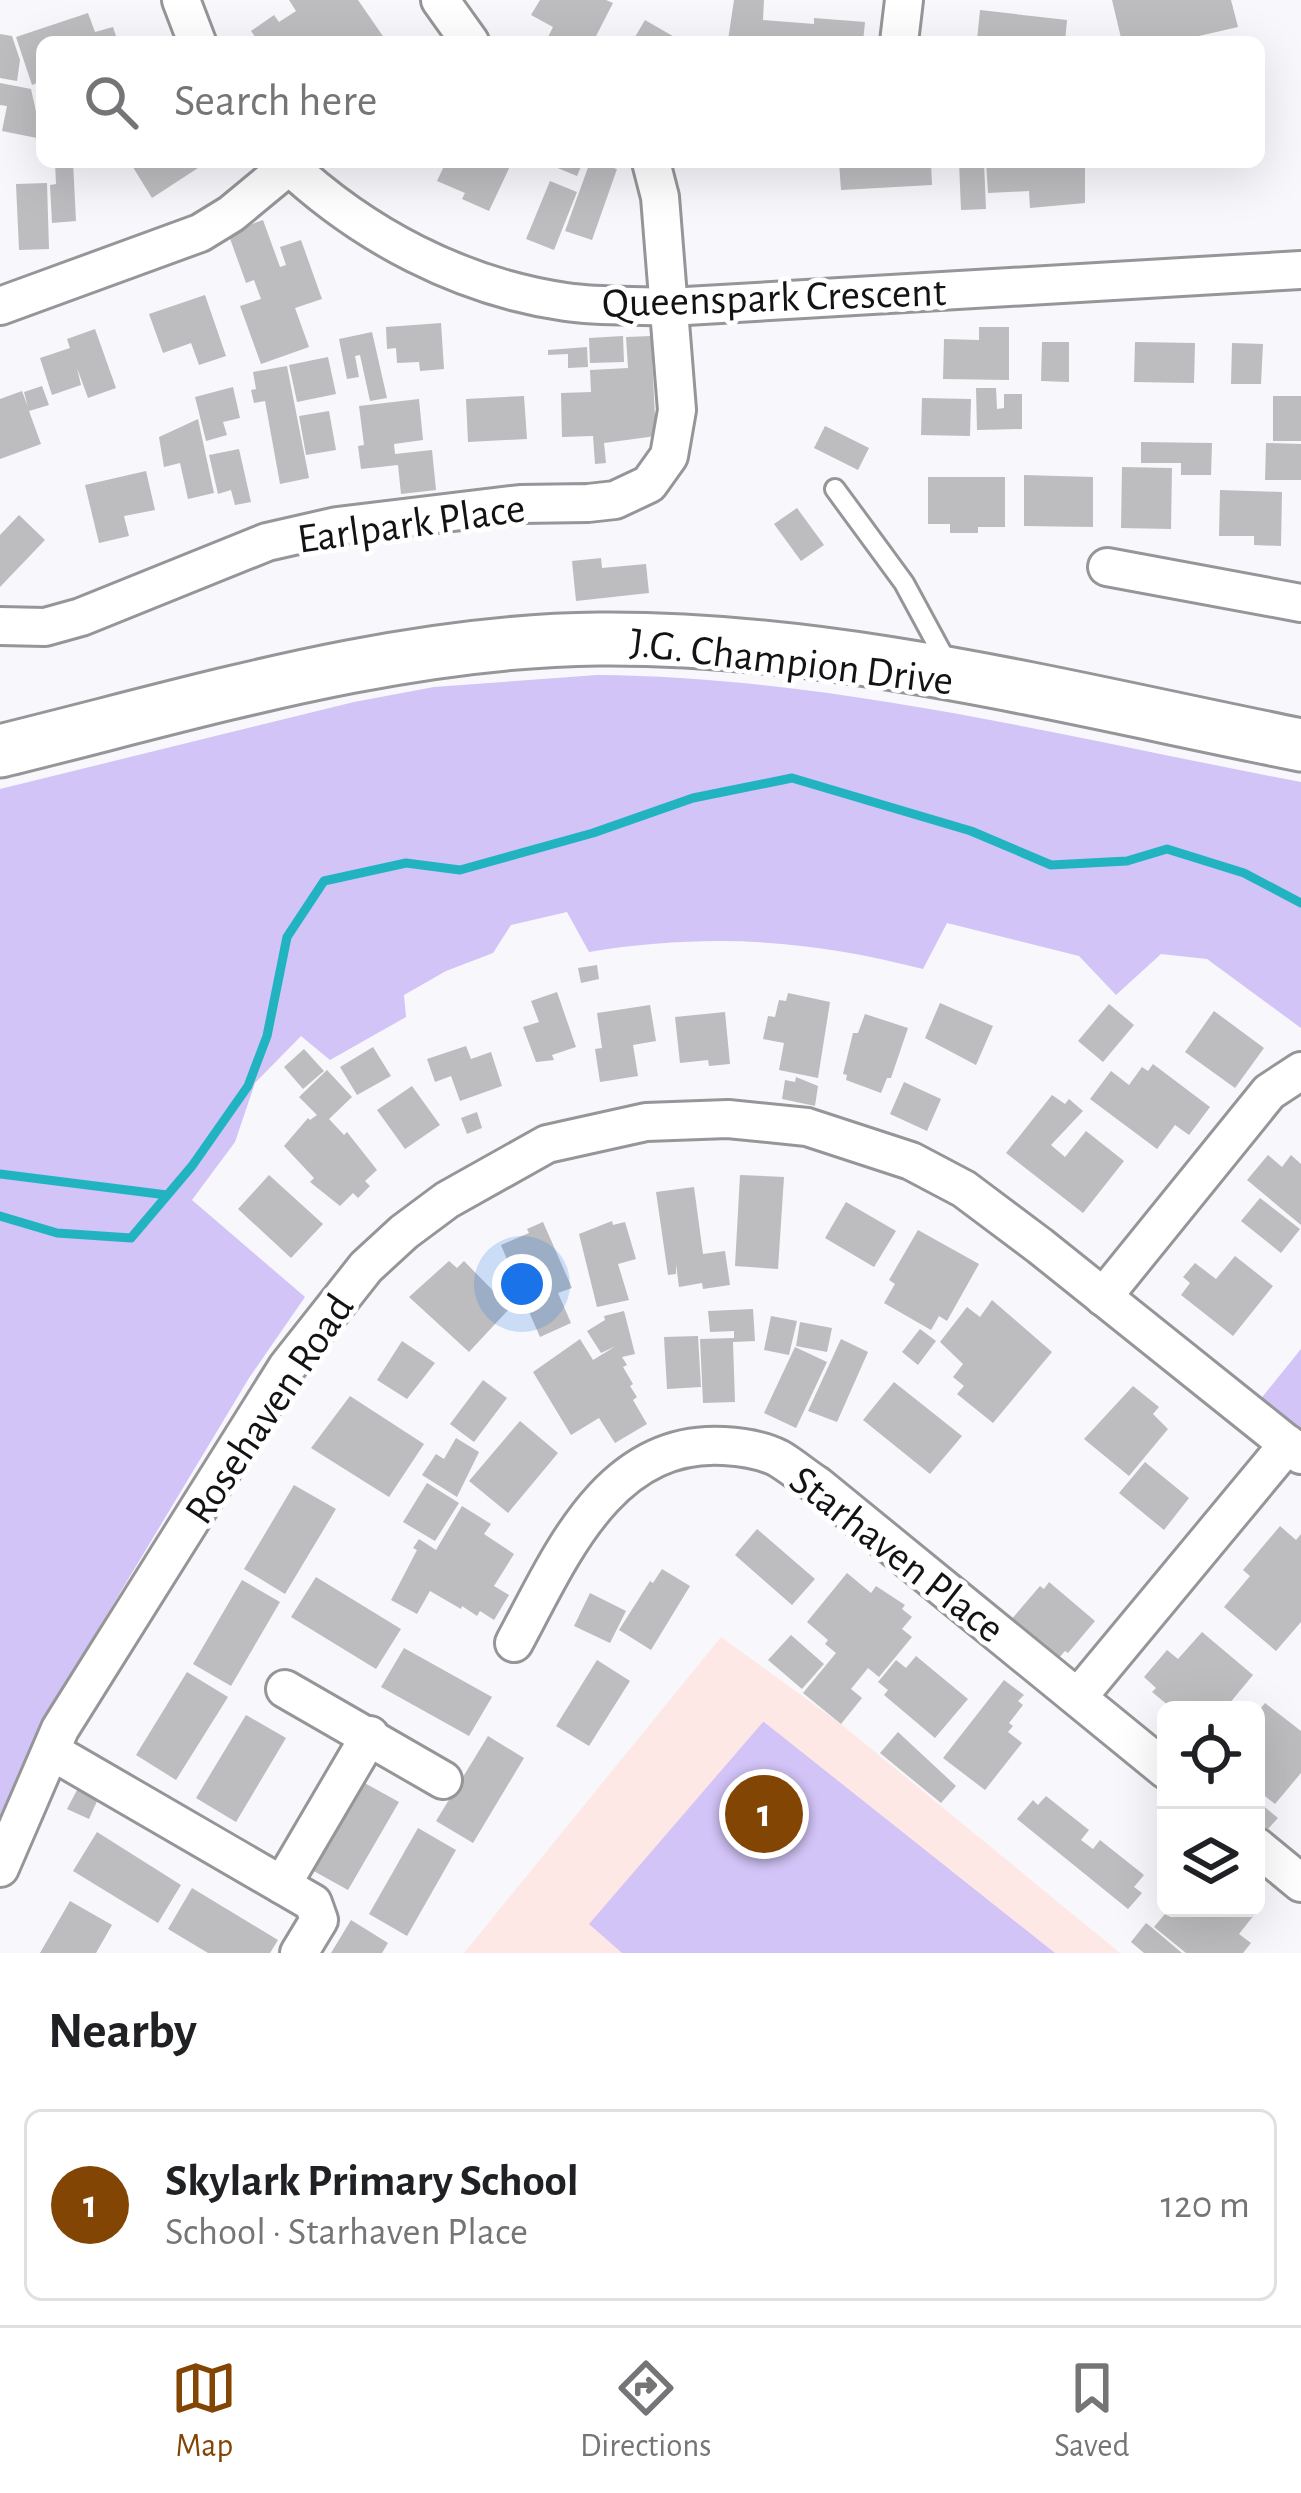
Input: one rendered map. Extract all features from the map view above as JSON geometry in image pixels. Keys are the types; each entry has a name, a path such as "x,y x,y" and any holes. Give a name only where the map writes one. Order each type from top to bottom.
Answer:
{"main road":[{"name":"J.G. Champion Drive","path":"0,751 348,667 522,643 596,639 736,645 827,655 1301,746"}],"street":[{"path":"181,0 195,36"},
{"path":"440,0 466,36"},
{"path":"900,36 904,0"},
{"path":"0,305 200,232 231,214 283,168"},
{"name":"Queenspark Crescent","path":"292,168 357,221 454,272 567,303 669,307 1301,270"},
{"name":"Earlpark Place","path":"0,626 45,626 81,617 267,542 337,526 520,504 588,503 649,484 669,456 675,432 661,197 653,168"},
{"path":"1107,567 1301,603"},
{"path":"1103,1297 1269,1092 1301,1070"},
{"name":"Rosehaven Road","path":"0,1868 60,1729 287,1367 366,1267 447,1200 547,1144 646,1122 728,1119 807,1127 911,1161 964,1189 1294,1449"},
{"name":"Starhaven Place","path":"514,1643 590,1511 617,1481 678,1450 706,1445 743,1447 776,1457 817,1485 1157,1763"},
{"path":"1078,1697 1294,1449"},
{"path":"285,1689 443,1780"},
{"path":"282,1885 370,1735"},
{"path":"51,1750 313,1903 319,1920 299,1953"},
{"path":"1265,1853 1301,1883"}],"lane":[{"path":"835,489 904,583 955,677"}],"shaded area":[{"path":"597,675 686,678 863,698 1301,782 1301,1028 1207,959 1161,954 1116,995 1079,956 947,923 923,969 839,951 757,942 675,942 589,952 567,912 511,925 493,953 446,971 404,995 406,1017 330,1060 301,1036 255,1083 235,1142 192,1200 305,1297 249,1378 43,1721 0,1817 0,789 354,702 434,687"},
{"path":"1301,1349 1301,1434 1259,1401"},
{"path":"721,1637 841,1724 1120,1953 464,1953"},
{"path":"763,1722 1055,1953 622,1953 589,1924"}],"building":[{"path":"289,0 358,0 383,36 255,36 251,31 274,15 279,22 296,11"},
{"path":"540,0 613,3 596,36 548,36 553,27 531,15"},
{"path":"734,0 764,0 763,20 865,22 864,36 729,36"},
{"path":"1112,0 1231,0 1238,27 1199,36 1121,36"},
{"path":"980,10 1067,20 1066,36 977,36"},
{"path":"88,13 95,32 113,27 116,36 36,36 36,83 32,85 16,37"},
{"path":"645,20 673,36 636,36"},
{"path":"0,34 12,36 20,60 17,81 0,78"},
{"path":"0,83 31,89 36,138 2,131 7,106 0,105"},
{"path":"55,168 73,168 76,221 52,223 50,185 56,184"},
{"path":"133,168 198,168 152,198"},
{"path":"443,168 509,168 489,211 437,181"},
{"path":"558,168 580,168 577,176"},
{"path":"588,168 617,169 592,240 565,231"},
{"path":"839,168 931,168 932,185 841,190"},
{"path":"959,168 984,168 986,209 961,210"},
{"path":"986,168 1085,168 1085,203 1030,208 1029,191 988,193"},
{"path":"550,181 577,192 554,250 526,239"},
{"path":"47,183 49,249 19,250 16,184"},
{"path":"263,220 280,267 286,265 280,247 301,240 322,299 295,308 309,347 261,364 240,306 261,299 254,280 246,283 228,233"},
{"path":"205,295 226,356 199,365 191,343 163,353 149,314"},
{"path":"441,323 444,369 420,371 419,362 397,363 396,348 387,349 386,327"},
{"path":"979,327 1009,327 1009,380 943,379 944,339 979,340"},
{"path":"95,329 116,388 88,398 77,368 81,385 52,395 40,358 70,348 67,339"},
{"path":"372,332 387,398 370,401 360,355 355,356 359,377 347,379 339,339"},
{"path":"623,336 624,362 590,363 589,338"},
{"path":"651,336 656,436 604,443 606,463 595,464 593,436 562,437 561,393 591,392 590,370 628,368 626,337"},
{"path":"1042,342 1069,342 1069,382 1041,381"},
{"path":"1135,342 1195,343 1194,383 1134,382"},
{"path":"1232,343 1263,344 1261,384 1231,384"},
{"path":"587,347 588,367 568,368 568,354 548,355 548,350"},
{"path":"328,357 336,394 297,402 289,365"},
{"path":"287,366 309,478 280,484 265,401 254,403 251,390 256,389 253,372"},
{"path":"42,386 49,405 29,411 41,444 0,459 0,399 22,391 28,407 24,392"},
{"path":"233,387 240,418 223,422 227,435 206,441 195,397"},
{"path":"976,388 996,388 997,409 1004,408 1004,394 1022,394 1022,429 977,430"},
{"path":"524,396 527,439 468,442 466,399"},
{"path":"1273,396 1301,396 1301,441 1273,441"},
{"path":"922,398 971,399 970,436 921,435"},
{"path":"419,399 423,440 394,444 395,454 432,450 436,490 401,494 398,465 361,469 358,446 364,445 359,406"},
{"path":"329,411 336,450 306,455 299,416"},
{"path":"198,419 214,493 188,499 180,463 164,467 159,437"},
{"path":"825,426 869,448 858,470 814,448"},
{"path":"1141,442 1212,443 1211,475 1181,475 1181,463 1141,463"},
{"path":"1266,443 1301,444 1301,480 1265,480"},
{"path":"239,449 251,502 235,505 231,490 218,494 209,455"},
{"path":"1122,467 1172,468 1171,529 1121,528"},
{"path":"146,471 155,510 124,516 129,536 99,543 85,485"},
{"path":"1024,475 1093,477 1093,527 1024,526"},
{"path":"928,477 1005,477 1005,527 950,533 950,524 928,524"},
{"path":"1220,490 1282,492 1281,546 1254,545 1254,536 1219,536"},
{"path":"797,508 824,545 801,561 774,524"},
{"path":"19,515 45,540 0,587 0,535"},
{"path":"601,558 602,568 646,564 649,593 576,601 572,561"},
{"path":"597,965 599,979 581,983 578,968"},
{"path":"557,992 576,1047 552,1055 554,1060 536,1062 523,1027 539,1022 531,1001"},
{"path":"788,993 830,1002 818,1078 779,1070 784,1043 763,1039 768,1016 775,1017 779,1000 786,1001"},
{"path":"940,1003 993,1026 976,1065 925,1038"},
{"path":"1109,1004 1134,1025 1103,1062 1078,1041"},
{"path":"650,1005 656,1041 633,1045 638,1076 600,1082 597,1013"},
{"path":"1214,1011 1264,1048 1235,1088 1185,1052"},
{"path":"725,1012 730,1064 680,1063 675,1017"},
{"path":"865,1014 908,1028 881,1093 846,1080 843,1074 853,1033 858,1033"},
{"path":"466,1046 471,1059 491,1052 502,1086 460,1101 451,1076 435,1082 427,1059"},
{"path":"373,1047 391,1076 357,1095 340,1067"},
{"path":"304,1049 324,1071 303,1089 284,1067"},
{"path":"1153,1064 1210,1107 1189,1135 1175,1125 1157,1149 1090,1099 1111,1071 1129,1085 1142,1067 1148,1071"},
{"path":"327,1070 352,1097 329,1119 344,1135 347,1132 377,1170 365,1181 370,1186 358,1198 353,1193 340,1206 310,1182 314,1178 284,1146 308,1118 317,1115 299,1097"},
{"path":"796,1077 818,1086 815,1106 782,1099 785,1080 795,1082"},
{"path":"904,1082 941,1099 927,1131 890,1114"},
{"path":"412,1086 440,1125 405,1149 377,1110"},
{"path":"1052,1095 1065,1104 1069,1099 1083,1111 1051,1145 1065,1157 1086,1131 1124,1161 1083,1213 1006,1153"},
{"path":"477,1112 482,1128 467,1134 461,1118"},
{"path":"1268,1155 1282,1167 1291,1155 1301,1164 1301,1225 1247,1180"},
{"path":"269,1175 323,1224 291,1258 238,1209"},
{"path":"740,1175 784,1177 778,1269 735,1266"},
{"path":"694,1187 703,1254 725,1251 730,1285 679,1287 676,1264 676,1274 668,1275 656,1192"},
{"path":"1260,1198 1300,1229 1281,1253 1241,1221"},
{"path":"846,1202 896,1231 874,1267 825,1238"},
{"path":"612,1221 613,1225 625,1222 636,1259 618,1264 629,1300 597,1307 579,1234"},
{"path":"543,1222 572,1288 558,1293 571,1323 540,1337 526,1305 549,1295 540,1273 517,1283 501,1245"},
{"path":"918,1230 979,1264 947,1321 939,1316 931,1330 884,1303 895,1284 889,1280"},
{"path":"1235,1256 1273,1286 1233,1336 1181,1295 1190,1283 1183,1277 1195,1263 1216,1279"},
{"path":"449,1261 457,1268 464,1261 510,1308 469,1352 409,1297"},
{"path":"992,1300 1052,1352 993,1423 957,1394 964,1386 953,1377 963,1364 940,1342 967,1307 980,1317"},
{"path":"753,1309 755,1341 733,1342 735,1402 703,1403 700,1339 734,1338 734,1331 710,1332 708,1311"},
{"path":"624,1311 635,1354 622,1357 627,1365 623,1367 647,1424 615,1443 599,1418 571,1435 533,1372 580,1339 593,1360 616,1346 601,1353 587,1331 605,1320 604,1316"},
{"path":"771,1316 797,1321 789,1355 764,1350"},
{"path":"800,1322 832,1328 827,1352 796,1346"},
{"path":"920,1329 936,1341 918,1365 902,1352"},
{"path":"698,1336 701,1387 667,1389 664,1337"},
{"path":"841,1339 868,1352 837,1422 808,1411"},
{"path":"402,1341 435,1363 407,1399 377,1380"},
{"path":"795,1347 827,1362 796,1428 764,1413"},
{"path":"483,1380 507,1398 474,1442 450,1424"},
{"path":"894,1382 962,1436 930,1474 863,1420"},
{"path":"1133,1386 1159,1407 1153,1414 1168,1429 1129,1476 1084,1439"},
{"path":"350,1396 424,1444 389,1497 311,1448"},
{"path":"520,1421 558,1453 508,1513 469,1481"},
{"path":"456,1438 479,1452 457,1497 422,1475 436,1454 444,1459"},
{"path":"1145,1462 1189,1498 1164,1530 1119,1493"},
{"path":"427,1483 459,1503 435,1541 403,1522"},
{"path":"294,1485 336,1509 285,1594 244,1569"},
{"path":"462,1506 491,1524 484,1534 514,1554 494,1586 509,1595 494,1620 480,1611 477,1616 461,1609 430,1591 417,1614 391,1600 419,1539 436,1550"},
{"path":"1280,1526 1296,1540 1301,1534 1301,1622 1276,1651 1224,1607 1250,1576 1243,1570"},
{"path":"757,1529 815,1579 792,1605 735,1555"},
{"path":"662,1569 690,1586 651,1650 619,1630"},
{"path":"847,1573 871,1593 876,1586 905,1605 902,1609 912,1617 902,1629 912,1637 879,1677 868,1668 851,1689 862,1698 841,1724 803,1693 836,1653 807,1622"},
{"path":"316,1577 401,1629 376,1669 291,1617"},
{"path":"242,1580 280,1602 231,1686 193,1664"},
{"path":"1049,1582 1095,1621 1057,1660 1010,1621"},
{"path":"590,1593 626,1611 610,1643 574,1626"},
{"path":"1202,1632 1253,1675 1231,1701 1163,1701 1144,1677 1167,1650 1178,1659"},
{"path":"791,1635 824,1664 802,1689 768,1660"},
{"path":"404,1648 492,1697 469,1736 381,1687"},
{"path":"916,1656 968,1699 935,1738 884,1695 888,1690 878,1682 896,1660 906,1668"},
{"path":"597,1660 630,1681 589,1746 556,1726"},
{"path":"187,1672 228,1697 176,1780 136,1755"},
{"path":"1004,1680 1024,1695 1008,1732 1022,1743 985,1790 943,1758"},
{"path":"1265,1703 1301,1731 1301,1773 1275,1804 1265,1796"},
{"path":"246,1715 286,1738 236,1822 196,1798"},
{"path":"898,1732 956,1786 941,1803 880,1753"},
{"path":"488,1736 524,1758 473,1843 436,1821"},
{"path":"361,1781 399,1802 348,1890 310,1869"},
{"path":"77,1790 98,1799 89,1819 67,1809"},
{"path":"1046,1796 1089,1830 1081,1840 1093,1849 1100,1840 1144,1875 1134,1887 1142,1893 1128,1909 1017,1819 1033,1800 1038,1805"},
{"path":"1265,1807 1278,1818 1268,1829 1265,1826"},
{"path":"418,1828 456,1850 407,1936 369,1914"},
{"path":"97,1832 181,1885 158,1923 73,1871"},
{"path":"192,1888 278,1940 270,1953 208,1953 168,1929"},
{"path":"70,1901 112,1925 96,1953 40,1953"},
{"path":"1162,1917 1252,1917 1239,1934 1251,1943 1243,1953 1186,1953 1154,1927"},
{"path":"351,1920 388,1943 382,1953 331,1953"},
{"path":"1146,1923 1182,1953 1144,1953 1131,1942"}],"waterway":[{"path":"0,1216 57,1233 131,1238 192,1166 248,1086 267,1036 287,937 324,881 406,863 460,870 593,833 693,798 792,778 971,831 1051,865 1127,861 1167,849 1244,873 1301,903"},
{"path":"0,1174 167,1195"}],"place":[{"name":"Skylark Primary School","path":"764,1814"}]}
